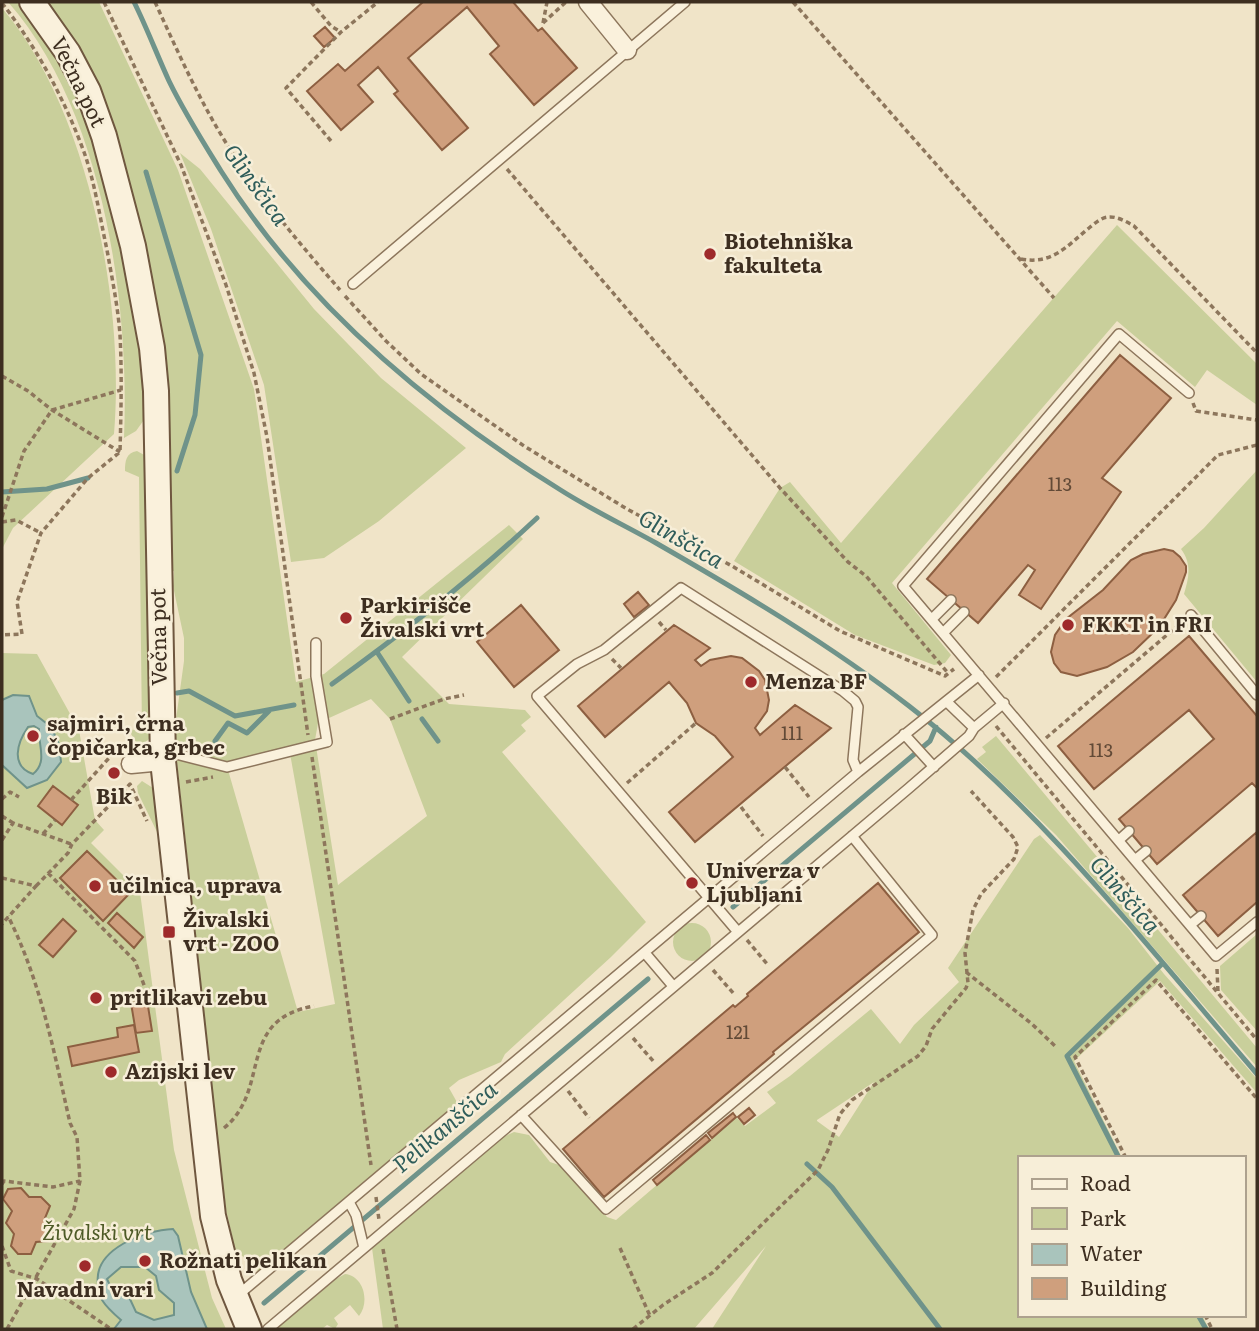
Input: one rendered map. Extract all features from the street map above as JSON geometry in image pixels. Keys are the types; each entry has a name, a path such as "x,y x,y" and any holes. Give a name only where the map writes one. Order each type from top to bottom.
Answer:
{"main road":[{"name":"Večna pot","path":"32,2 68,53 88,92 119,187 146,310 156,391 162,755 204,1141 218,1244 235,1297 249,1329"}],"street":[{"path":"587,2 627,50"},
{"path":"131,764 162,755"}],"lane":[{"path":"353,284 685,2"},
{"path":"1189,393 1119,334 903,586 1216,956 1257,922"},
{"path":"738,932 537,696 577,663 604,650 681,588 855,701 858,707 853,760 858,772"},
{"path":"932,619 951,600"},
{"path":"943,633 964,611"},
{"path":"1191,615 1257,695"},
{"path":"162,755 227,767 327,742 316,676 316,643"},
{"path":"235,1297 349,1202 374,1186 858,772 979,675"},
{"path":"947,702 974,728"},
{"path":"268,1329 380,1229 705,961 909,789 969,736 974,728 1004,704"},
{"path":"904,734 934,767"},
{"path":"1119,840 1129,831"},
{"path":"521,1115 606,1209 932,935 852,836"},
{"path":"1135,860 1146,851"},
{"path":"1189,925 1201,916"},
{"path":"645,953 673,986"},
{"path":"349,1202 356,1214 363,1245"}],"path":[{"path":"104,2 181,165 226,285 254,373 267,438 380,1229 397,1329"},
{"path":"155,2 194,85 221,133 263,197 349,301 421,374 524,446 627,509 732,566 840,631 945,676 954,668 964,687"},
{"path":"311,2 331,26 341,32"},
{"path":"331,141 286,88 341,32 378,2"},
{"path":"547,2 543,23 566,2"},
{"path":"793,2 1054,298"},
{"path":"2,3 47,69 85,154 113,282 120,332 121,390 120,452 88,478 41,533 17,602 22,634 2,635"},
{"path":"499,159 780,488 848,562 866,576 948,673"},
{"path":"1019,258 1035,262 1049,259 1094,223 1107,217 1122,219 1134,226 1257,353"},
{"path":"2,376 28,391 52,411 120,452"},
{"path":"2,517 24,451 52,411 121,390"},
{"path":"1189,393 1196,411 1257,420"},
{"path":"988,685 1219,455 1257,445"},
{"path":"2,522 16,520 41,533"},
{"path":"1038,745 1191,615"},
{"path":"390,719 444,699 464,695"},
{"path":"987,718 1257,1040"},
{"path":"617,792 696,723"},
{"path":"71,800 119,747"},
{"path":"785,767 817,807"},
{"path":"2,924 68,853 72,844 130,784"},
{"path":"2,799 10,792 19,797"},
{"path":"634,1329 712,1273 818,1170 840,1114 852,1100 918,1056 926,1046 932,1029 963,994 968,983 967,935 973,910 981,894 1014,859 1018,847 1013,837 971,792"},
{"path":"741,807 771,846"},
{"path":"2,816 13,823 72,844"},
{"path":"43,834 55,820"},
{"path":"2,840 13,823"},
{"path":"48,873 135,961 147,993"},
{"path":"2,878 36,886"},
{"path":"7,1329 74,1209 80,1181 77,1137 70,1123 41,994 8,916"},
{"path":"738,932 768,965"},
{"path":"705,961 734,994"},
{"path":"1216,966 1218,994"},
{"path":"966,972 1032,1024 1055,1046"},
{"path":"1125,1156 1075,1057 1156,980 1257,1099"},
{"path":"204,1141 231,1123 240,1108 247,1095 261,1044 269,1030 285,1014 314,1006"},
{"path":"625,1028 654,1062"},
{"path":"560,1082 589,1118"},
{"path":"2,1184 4,1181 53,1187 80,1181"},
{"path":"2,1246 11,1271 37,1279 111,1329"},
{"path":"620,1248 649,1316"}],"green space":[{"path":"8,2 21,2 49,38 92,125 141,326 146,417 136,431 124,438 122,327 104,208 88,150 67,95 40,46"},
{"path":"42,2 99,2 178,170 254,389 296,682 324,674 509,525 523,539 402,657 449,704 525,710 531,717 521,725 526,731 502,752 646,922 505,1054 501,1062 459,1080 449,1088 458,1104 259,1272 235,1249 221,1169 174,734 184,661 184,638 173,586 174,571 166,573 139,237","holes":["371,699 390,719 427,816 338,885 315,740 318,723","289,748 335,1004 298,1012 226,763"]},
{"path":"2,8 32,50 58,99 79,153 95,210 106,269 116,382 114,434 13,528 2,549"},
{"path":"180,153 200,169 314,309 381,378 466,448 379,521 324,558 291,562 264,385 211,229"},
{"path":"1117,225 1257,364 1257,405 1207,370 1195,387 1117,321 892,583 951,655 945,663 934,665 855,635 734,561 780,488 790,482 841,543"},
{"path":"137,451 146,456 151,735 139,747 128,729 142,731 139,477 125,471 127,458"},
{"path":"1257,470 1257,682 1184,594 1188,571 1187,560 1181,549"},
{"name":"Živalski vrt","path":"2,653 37,654 79,730 95,820 104,830 91,843 140,892 174,1150 212,1298 226,1329 2,1329"},
{"path":"996,736 1257,1048 1257,1067 1056,835 977,759 986,752 982,747"},
{"path":"142,781 153,788 158,834 138,793 137,786"},
{"path":"1040,835 1128,928 1164,974 1257,1079 1257,1093 1160,981 1074,1061 1121,1156 1018,1156 1018,1317 1203,1317 1209,1329 712,1329 766,1246 694,1329 383,1329 372,1248 499,1139 514,1132 529,1135 550,1162 571,1169 607,1217 616,1220 736,1117 745,1126 776,1103 767,1092 871,1009 900,1044 914,1025 959,982 948,968 1034,839","holes":["874,1082 839,1137 817,1120"]},
{"path":"692,923 706,928 711,942 706,956 692,961 678,956 673,942 678,928"},
{"path":"1257,934 1257,1031 1221,990 1220,966"},
{"path":"345,1274 357,1279 363,1290 364,1304 359,1316 350,1305 334,1318 338,1324 335,1329 327,1325 322,1329 276,1329 336,1279"}],"water":[{"path":"13,695 29,696 37,716 51,727 59,744 61,762 47,780 27,788 2,765 2,700","holes":["28,727 39,729 41,759 33,774 21,766 18,754"]},
{"path":"173,1229 178,1236 191,1292 207,1329 114,1329 121,1320 104,1303 98,1284 104,1261 112,1251 123,1244 162,1230","holes":["121,1267 145,1267 156,1276 159,1290 174,1303 174,1315 154,1320 136,1312 129,1297 114,1294 107,1279"]}],"building":[{"path":"423,2 513,2 538,31 542,28 577,68 534,105 490,54 499,46 467,7 408,58 468,128 442,150 394,94 398,91 378,67 358,85 373,102 341,130 307,91 338,64 345,71"},
{"path":"325,27 335,38 324,47 314,36"},
{"path":"1120,355 1171,398 1102,478 1121,492 1041,609 1019,595 1035,570 1028,565 978,623 927,579"},
{"path":"1164,549 1173,551 1180,557 1186,566 1186,572 1176,600 1159,627 1133,652 1107,667 1077,676 1061,672 1054,663 1051,652 1055,635 1066,619 1103,590 1131,560"},
{"path":"638,592 649,605 634,617 624,604"},
{"path":"521,605 559,650 514,687 477,642"},
{"path":"674,625 710,648 695,660 701,666 710,660 731,656 742,658 759,671 765,680 769,700 767,711 755,728 760,735 795,705 831,728 695,842 669,812 733,757 715,736 696,723 687,703 669,682 605,737 578,706"},
{"path":"1189,636 1257,716 1257,788 1252,783 1157,864 1119,819 1214,739 1189,710 1094,789 1058,746"},
{"path":"53,786 78,805 62,825 38,806"},
{"path":"1257,832 1257,902 1218,936 1183,895"},
{"name":"učilnica, uprava","path":"87,851 130,893 103,921 60,878"},
{"path":"878,883 919,932 773,1052 774,1054 604,1197 563,1149 733,1005 735,1007"},
{"path":"117,913 143,937 134,948 108,923"},
{"path":"63,919 76,931 53,957 39,945"},
{"path":"147,1000 152,1031 136,1033 131,1003"},
{"path":"134,1025 139,1052 72,1066 68,1047 118,1037 117,1028"},
{"path":"749,1108 755,1115 744,1124 738,1117"},
{"path":"733,1113 736,1117 712,1138 708,1133"},
{"path":"706,1135 710,1140 657,1185 653,1180"},
{"path":"21,1188 29,1197 41,1197 50,1206 45,1218 54,1229 49,1241 36,1242 31,1254 18,1254 11,1246 14,1234 6,1223 12,1211 3,1199 8,1189"}],"waterway":[{"name":"Glinščica","path":"134,2 169,81 221,171 290,265 372,349 416,387 510,457 571,496 785,620 848,661 958,746 1049,834 1092,881 1257,1074"},
{"path":"146,172 201,355 195,415 177,471"},
{"path":"2,492 47,489 88,478"},
{"path":"332,684 437,604 537,518"},
{"path":"377,652 409,701"},
{"path":"177,693 189,691 235,716 294,705"},
{"path":"215,741 228,723 247,733 269,711"},
{"path":"422,719 438,741"},
{"name":"Pelikanščica","path":"733,907 930,741 936,727"},
{"path":"1118,1156 1067,1056 1162,964"},
{"name":"Pelikanščica","path":"264,1303 648,979"},
{"path":"807,1164 832,1187 940,1329"},
{"path":"1199,1317 1206,1329"}],"place":[{"name":"Biotehniška fakulteta","path":"710,254"},
{"name":"Parkirišče Živalski vrt","path":"346,618"},
{"name":"FKKT in FRI","path":"1068,625"},
{"name":"Menza BF","path":"751,682"},
{"name":"sajmiri, črna čopičarka, grbec","path":"33,736"},
{"name":"Bik","path":"114,773"},
{"name":"Univerza v Ljubljani","path":"692,883"},
{"name":"učilnica, uprava","path":"95,886"},
{"name":"Živalski vrt - ZOO","path":"169,932"},
{"name":"pritlikavi zebu","path":"96,998"},
{"name":"Azijski lev","path":"111,1072"},
{"name":"Rožnati pelikan","path":"145,1261"},
{"name":"Navadni vari","path":"85,1266"}]}
